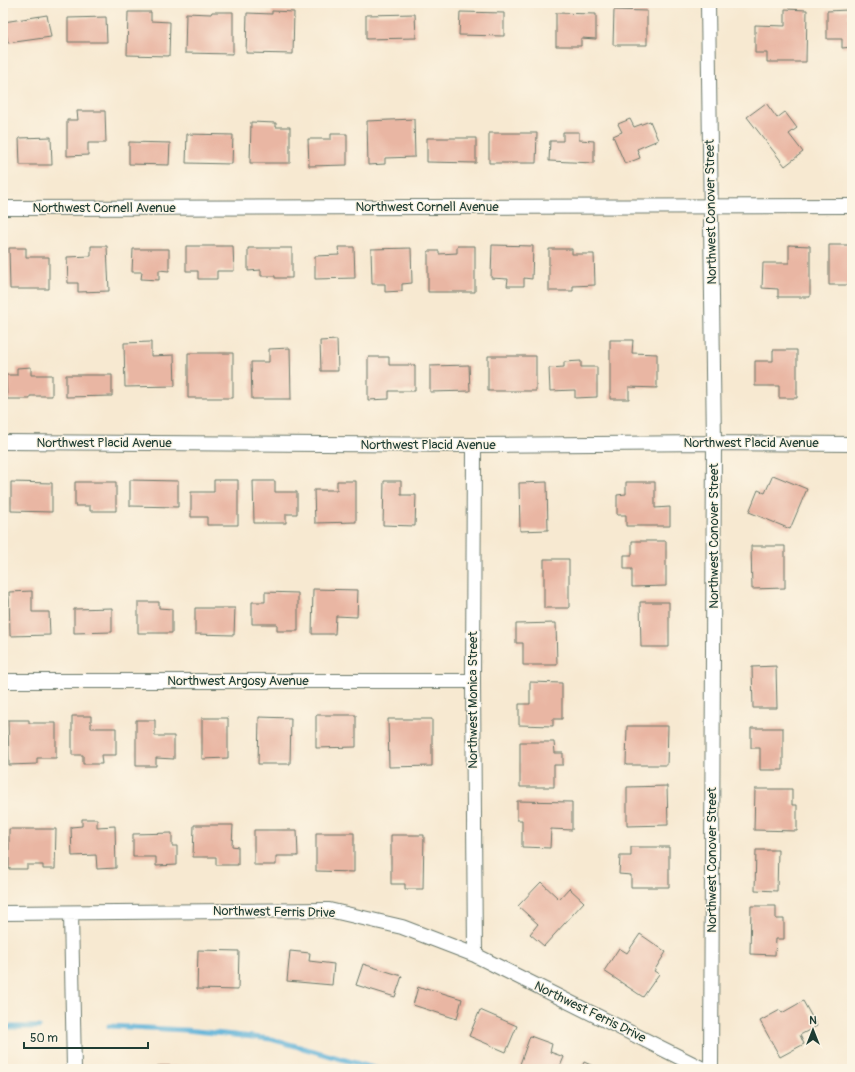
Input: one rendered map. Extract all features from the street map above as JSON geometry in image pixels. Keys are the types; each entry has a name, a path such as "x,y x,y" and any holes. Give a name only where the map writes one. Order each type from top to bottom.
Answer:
{"street":[{"name":"Northwest Conover Street","path":"708,3 714,443 711,1069"},
{"name":"Northwest Cornell Avenue","path":"3,208 852,206"},
{"name":"Northwest Placid Avenue","path":"3,442 474,445 714,443 852,444"},
{"name":"Northwest Monica Street","path":"474,445 473,681 475,955"},
{"name":"Northwest Argosy Avenue","path":"3,681 473,681"},
{"name":"Northwest Ferris Drive","path":"3,913 329,910 402,928 475,955 703,1069"},
{"path":"71,913 74,1069"}],"building":[{"path":"785,9 807,10 806,62 767,62 767,53 755,53 755,25 785,26"},
{"path":"614,10 647,11 647,45 613,45"},
{"path":"848,10 848,18 852,18 852,47 842,48 842,39 827,39 827,11"},
{"path":"272,11 294,12 293,54 246,53 247,13 272,14"},
{"path":"128,12 151,12 151,21 170,22 169,56 127,55"},
{"path":"212,12 233,12 233,54 185,53 186,13 211,14"},
{"path":"460,12 504,13 504,36 459,35"},
{"path":"556,13 596,14 596,39 581,38 581,46 556,46"},
{"path":"415,14 416,38 366,39 366,15"},
{"path":"47,15 51,37 8,43 4,22"},
{"path":"106,17 107,42 68,42 68,18"},
{"path":"766,103 777,118 785,112 797,128 789,134 803,152 785,166 747,117"},
{"path":"77,111 105,111 106,143 88,143 88,155 67,156 67,120 78,120"},
{"path":"414,119 415,157 385,158 385,164 368,165 367,121"},
{"path":"630,119 634,127 650,121 658,140 637,149 640,158 625,164 613,136 622,132 618,124"},
{"path":"251,122 276,123 276,127 290,127 290,163 250,163"},
{"path":"563,132 579,132 579,140 594,141 594,163 549,161 550,141 563,141"},
{"path":"489,133 537,133 536,163 489,163"},
{"path":"187,134 233,135 232,164 186,163"},
{"path":"331,134 347,134 347,165 309,166 308,139 331,139"},
{"path":"51,137 52,165 20,165 19,138"},
{"path":"427,138 476,138 476,163 427,162"},
{"path":"129,142 170,143 169,165 129,164"},
{"path":"492,245 533,246 532,279 524,278 524,286 507,286 508,279 491,278"},
{"path":"789,245 810,246 810,297 778,297 778,289 762,288 763,263 789,263"},
{"path":"829,245 852,245 852,285 829,285"},
{"path":"91,246 107,246 109,291 78,292 78,283 68,283 67,257 91,256"},
{"path":"186,246 233,246 234,271 217,271 217,279 198,279 198,271 186,271"},
{"path":"457,246 475,246 475,292 428,292 428,251 439,251 439,254 457,253"},
{"path":"338,247 354,247 355,278 315,279 315,256 339,255"},
{"path":"9,248 26,248 26,257 49,257 49,289 10,289"},
{"path":"248,248 292,248 292,278 261,276 261,270 248,271"},
{"path":"411,248 412,283 402,284 402,291 385,292 385,284 372,284 371,249"},
{"path":"133,249 169,249 169,271 159,270 159,280 141,279 142,272 132,272"},
{"path":"549,249 572,249 572,254 594,254 595,285 573,286 573,291 549,291"},
{"path":"337,340 338,371 321,371 320,341"},
{"path":"610,340 633,340 632,353 657,354 657,388 629,387 629,399 610,399"},
{"path":"151,342 151,356 174,355 175,386 125,387 124,343"},
{"path":"290,348 291,399 252,399 251,362 269,362 269,349"},
{"path":"773,350 797,350 797,398 779,398 779,386 755,386 755,361 773,361"},
{"path":"188,353 233,353 233,398 188,398"},
{"path":"488,356 536,356 536,391 488,391"},
{"path":"368,357 389,357 389,365 415,365 415,391 389,391 389,399 368,400"},
{"path":"581,361 581,367 597,367 597,397 575,398 575,390 550,391 549,368 564,367 564,362"},
{"path":"469,365 470,391 430,392 430,366"},
{"path":"31,367 31,375 52,375 52,396 30,396 30,399 7,399 6,375 17,375 17,368"},
{"path":"66,375 112,375 112,396 66,397"},
{"path":"773,475 807,489 790,529 749,512 758,490 765,493"},
{"path":"130,480 178,481 178,507 130,506"},
{"path":"214,480 238,480 238,525 207,525 207,517 191,517 191,492 214,492"},
{"path":"253,481 275,481 275,492 297,492 297,514 286,514 286,523 254,523"},
{"path":"337,481 356,481 356,522 315,523 314,490 337,490"},
{"path":"384,481 401,481 401,495 416,495 415,526 383,525"},
{"path":"11,482 52,483 52,512 11,511"},
{"path":"75,482 116,482 116,511 90,511 90,506 75,506"},
{"path":"547,482 548,530 520,531 519,483"},
{"path":"626,482 655,482 655,508 670,507 670,526 626,526 626,515 617,515 617,495 626,494"},
{"path":"632,541 666,541 666,586 632,587 632,569 624,569 624,555 632,555"},
{"path":"751,546 785,546 785,588 752,589"},
{"path":"544,559 569,559 569,608 544,608"},
{"path":"313,589 358,590 357,617 336,616 335,634 312,634"},
{"path":"32,591 32,612 49,612 50,635 10,636 9,592"},
{"path":"265,592 298,593 298,631 277,631 277,624 252,624 252,602 265,602"},
{"path":"138,602 159,602 159,608 172,609 172,633 138,633"},
{"path":"640,602 669,602 669,647 641,647"},
{"path":"112,608 112,632 74,633 74,609"},
{"path":"195,608 235,608 234,635 195,634"},
{"path":"556,623 557,665 523,665 523,643 516,643 516,624"},
{"path":"776,666 777,708 753,708 752,667"},
{"path":"530,682 562,683 562,719 553,719 553,726 519,725 519,704 530,704"},
{"path":"316,715 356,715 356,747 316,748"},
{"path":"72,716 91,716 91,728 116,728 116,755 101,755 102,764 83,764 83,755 72,755"},
{"path":"259,717 291,718 290,764 258,764"},
{"path":"202,718 228,718 228,758 202,759"},
{"path":"388,719 432,719 432,766 389,767"},
{"path":"8,720 29,720 29,723 56,723 56,758 37,758 37,764 9,765"},
{"path":"136,720 155,720 155,736 174,736 174,759 156,758 156,766 136,766"},
{"path":"627,726 668,726 667,765 626,765"},
{"path":"751,728 783,728 783,770 760,770 760,748 751,748"},
{"path":"520,742 554,742 555,753 563,753 563,765 554,765 554,787 520,787"},
{"path":"667,786 668,825 627,826 627,787"},
{"path":"755,789 792,789 792,805 797,805 797,831 754,830"},
{"path":"517,801 572,802 572,830 551,829 550,848 522,847 522,820 517,820"},
{"path":"82,819 97,819 97,827 115,826 116,868 97,869 96,855 72,856 71,827 82,826"},
{"path":"194,825 233,825 232,846 238,847 238,865 216,865 216,857 193,857"},
{"path":"9,829 56,829 55,869 43,869 43,865 27,865 27,869 9,869"},
{"path":"254,830 297,830 298,856 276,856 276,865 254,865"},
{"path":"172,833 172,846 177,846 177,865 156,866 156,857 133,857 133,834"},
{"path":"316,833 354,833 354,872 316,871"},
{"path":"391,835 424,835 423,889 405,889 405,884 391,884"},
{"path":"631,847 669,847 669,887 631,887 631,875 619,874 620,856 631,856"},
{"path":"756,850 778,850 777,891 755,890"},
{"path":"541,882 559,899 569,888 584,902 544,946 530,934 538,924 518,906"},
{"path":"751,906 776,906 776,919 784,919 784,939 776,939 775,955 750,954"},
{"path":"640,934 666,952 654,971 659,974 643,997 604,971 619,948 627,953"},
{"path":"198,950 239,951 238,990 197,989"},
{"path":"290,951 310,953 309,961 334,964 332,985 287,981"},
{"path":"363,964 402,976 395,997 356,985"},
{"path":"418,987 462,999 457,1019 413,1005"},
{"path":"803,1001 817,1026 800,1035 804,1044 780,1057 760,1021 780,1010 782,1013"},
{"path":"480,1010 517,1026 506,1052 469,1036"},
{"path":"530,1036 552,1044 550,1052 564,1057 559,1069 524,1069 519,1067"},
{"path":"584,1062 600,1069 581,1069"},
{"path":"157,1066 205,1066 205,1069 157,1069"}],"waterway":[{"path":"109,1026 186,1030 271,1039 377,1069"},
{"path":"3,1027 39,1027"}]}
